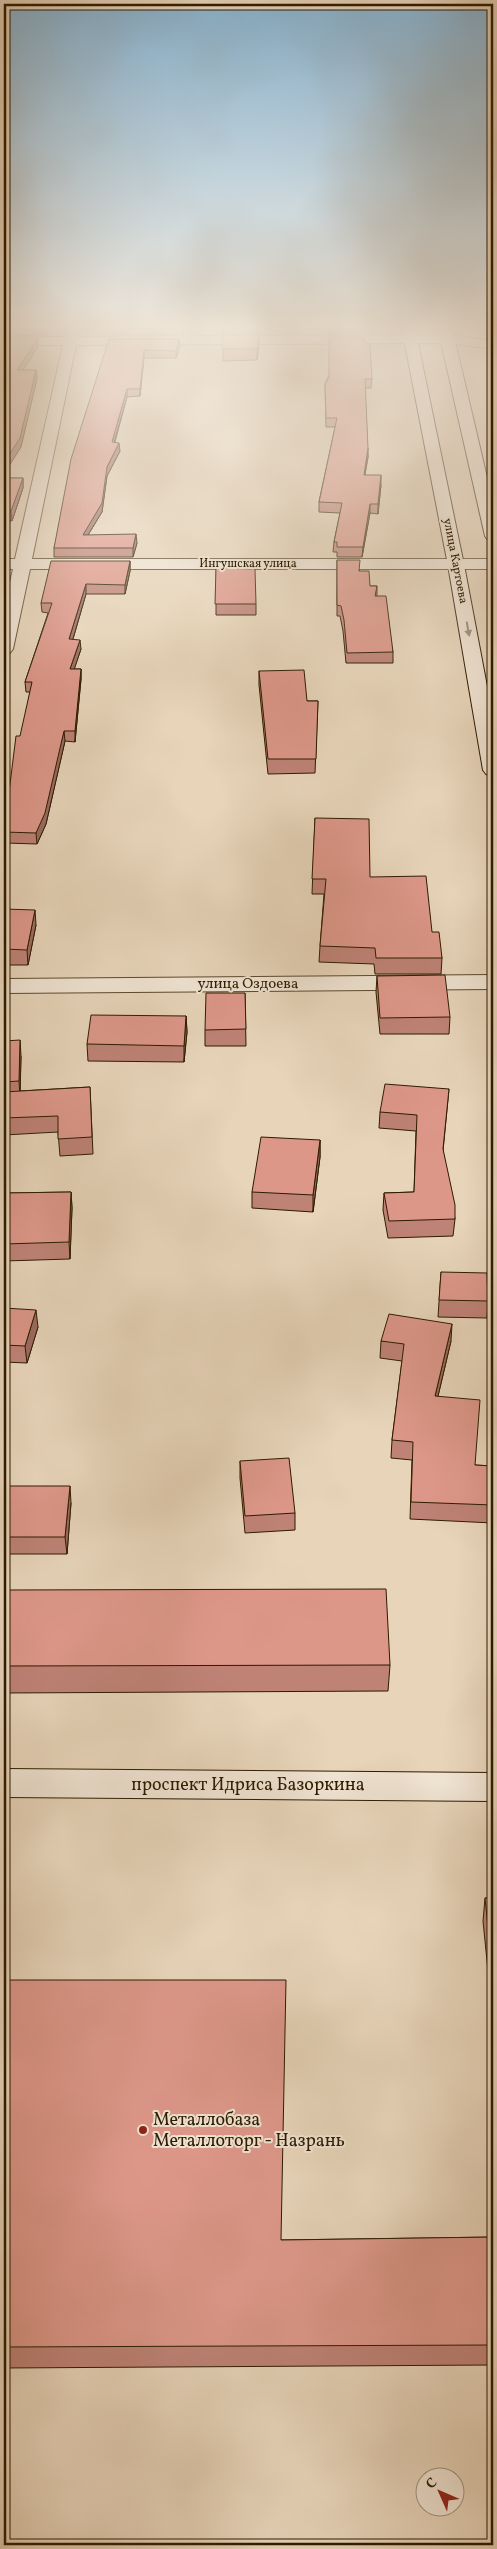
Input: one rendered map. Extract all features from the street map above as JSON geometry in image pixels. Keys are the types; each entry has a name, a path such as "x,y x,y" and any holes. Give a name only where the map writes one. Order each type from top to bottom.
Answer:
{"street":[{"path":"4,649 48,443"},
{"name":"улица Картоева","path":"431,443 456,565 493,770"},
{"path":"472,443 493,536"},
{"name":"Ингушская улица","path":"4,564 493,564"},
{"name":"улица Оздоева","path":"4,986 493,982"},
{"name":"проспект Идриса Базоркина","path":"4,1783 493,1787"}],"building":[{"path":"4,443 17,443 4,463"},
{"path":"76,443 119,443 107,467 102,503 83,535 136,534 133,548 54,548 71,459"},
{"path":"332,443 368,443 364,475 381,475 378,504 370,504 363,547 337,547 337,542 334,542 342,503 319,502"},
{"path":"4,478 23,478 11,511 4,510"},
{"path":"337,560 360,560 359,571 369,571 370,586 377,586 375,596 386,596 393,652 347,653 344,620 341,606 337,605"},
{"path":"51,561 130,561 125,585 86,584 69,639 80,640 70,669 81,669 75,731 64,731 45,813 36,833 4,832 16,736 20,736 32,682 25,682 52,603 41,603"},
{"path":"216,568 255,569 256,604 215,604"},
{"path":"304,670 307,701 318,701 316,759 268,759 259,671"},
{"path":"315,818 369,819 370,877 426,876 432,932 439,932 442,958 376,958 375,948 320,946 326,879 312,879"},
{"path":"4,909 35,910 27,950 4,949"},
{"path":"445,975 450,1017 380,1018 377,976"},
{"path":"206,993 245,993 246,1029 205,1030"},
{"path":"91,1015 186,1016 184,1046 87,1044"},
{"path":"20,1040 19,1081 4,1082 4,1041"},
{"path":"385,1084 449,1089 443,1149 455,1205 455,1219 389,1221 384,1193 414,1192 417,1115 380,1112"},
{"path":"90,1087 92,1137 58,1139 58,1116 4,1118 4,1092"},
{"path":"261,1137 320,1140 313,1195 252,1192"},
{"path":"71,1192 69,1242 4,1244 4,1193"},
{"path":"441,1272 487,1273 488,1301 439,1300"},
{"path":"4,1308 36,1310 25,1346 4,1345"},
{"path":"389,1314 452,1324 435,1396 480,1400 475,1465 493,1466 493,1505 411,1502 413,1442 392,1440 404,1344 381,1341"},
{"path":"289,1458 295,1513 245,1516 240,1461"},
{"path":"4,1486 70,1486 65,1537 4,1537"},
{"path":"386,1589 390,1665 4,1666 4,1590"},
{"path":"485,1898 493,1898 493,1976"},
{"name":"Металлобаза Металлоторг - Назрань","path":"4,1980 286,1980 281,2240 493,2237 493,2345 4,2347"}],"place":[{"name":"Металлобаза Металлоторг - Назрань","path":"143,2130"}]}
